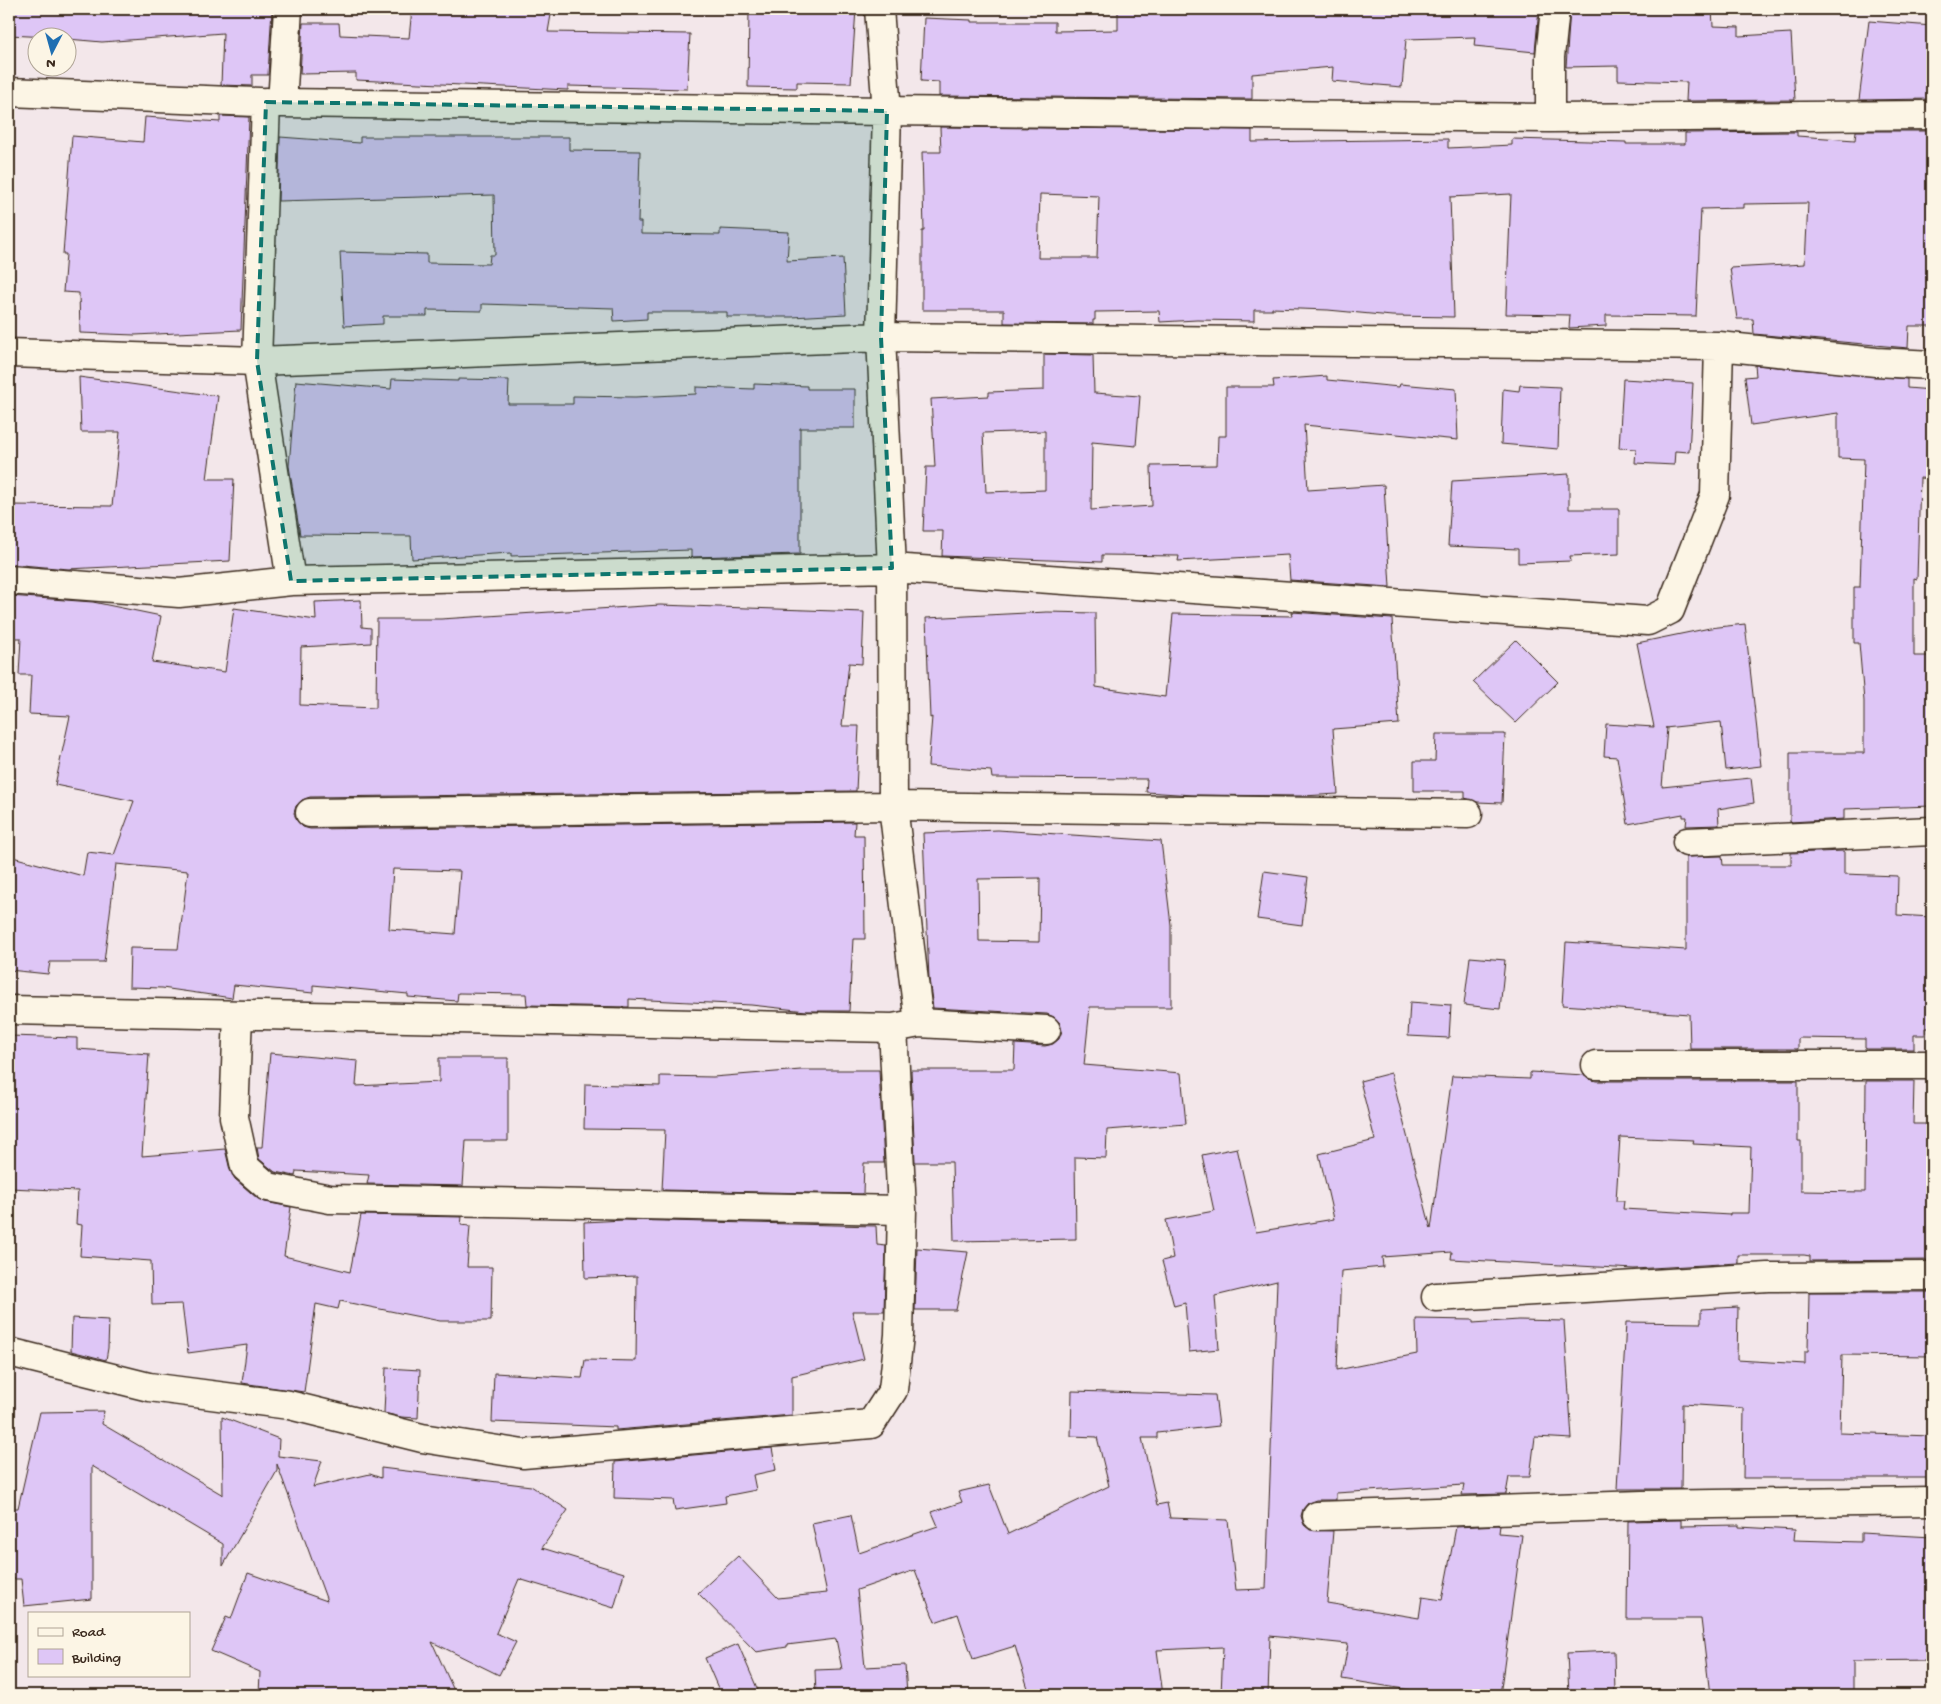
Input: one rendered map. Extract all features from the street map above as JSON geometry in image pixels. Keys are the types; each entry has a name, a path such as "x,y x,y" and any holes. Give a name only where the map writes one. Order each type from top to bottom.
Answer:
{"street":[{"path":"288,9 274,102 257,361 291,582"},
{"path":"879,9 887,111 881,337 892,568 893,806 919,1023"},
{"path":"1550,118 1550,57 1555,9"},
{"path":"9,92 274,102 887,111 1550,118 1932,115"},
{"path":"9,353 257,361 881,337 1719,346 1876,362 1932,365"},
{"path":"9,580 179,593 291,582 892,568 1648,620 1670,610 1715,495 1719,346"},
{"path":"310,813 893,806 1468,814"},
{"path":"1687,842 1932,831"},
{"path":"9,1010 893,1028 919,1023 1046,1030"},
{"path":"238,1015 234,1116 245,1167 268,1187 330,1199 902,1210"},
{"path":"9,1352 149,1387 289,1405 422,1438 523,1454 871,1424 893,1390 899,1335 902,1210 893,1028"},
{"path":"1596,1065 1932,1065"},
{"path":"1436,1297 1768,1276 1932,1276"},
{"path":"1317,1516 1642,1505 1932,1501"}],"highlighted area":[{"path":"266,102 887,111 881,337 892,568 291,581 257,361"}],"building":[{"path":"9,9 272,9 268,75 252,75 252,86 221,85 223,33 102,42 78,40 78,28 28,28 28,36 9,35"},
{"path":"412,9 552,9 548,32 690,34 687,89 568,86 568,90 356,80 356,73 300,74 303,23 339,23 340,35 409,38"},
{"path":"749,9 856,9 851,83 797,82 797,88 748,87"},
{"path":"1118,9 1539,9 1535,52 1474,46 1475,37 1406,39 1402,87 1332,81 1333,67 1252,74 1252,99 939,96 939,82 921,81 924,18 971,20 971,22 1055,22 1055,31 1118,30"},
{"path":"1570,9 1712,9 1713,26 1739,27 1739,36 1791,33 1795,100 1686,101 1687,82 1618,80 1618,66 1566,67"},
{"path":"1869,21 1932,26 1932,99 1859,100"},
{"path":"220,116 249,117 241,330 135,335 80,333 79,293 63,292 66,254 63,254 72,136 143,142 145,117 220,122"},
{"path":"940,127 1252,130 1252,142 1448,139 1448,148 1512,145 1512,139 1626,142 1626,144 1685,144 1685,133 1797,132 1797,136 1855,140 1856,131 1932,131 1932,326 1909,326 1908,348 1754,334 1753,319 1737,319 1730,268 1805,264 1808,203 1744,204 1744,208 1701,209 1696,316 1606,315 1606,326 1569,328 1570,315 1506,314 1511,194 1450,197 1454,317 1392,316 1328,310 1272,308 1272,310 1254,310 1254,321 1197,320 1160,322 1159,311 1095,312 1093,324 1004,323 1004,310 922,310 922,231 924,231 922,152 941,152","holes":["1040,194 1099,196 1097,258 1038,258"]},
{"path":"280,137 360,143 360,137 569,137 569,150 640,151 638,222 641,222 641,234 720,235 720,229 789,232 787,261 843,258 846,314 792,317 727,317 727,312 647,312 647,319 614,321 613,308 482,304 482,311 427,310 427,316 383,316 383,324 344,326 340,252 427,254 427,263 489,264 490,255 495,255 494,195 278,201"},
{"path":"1044,354 1093,355 1094,393 1140,396 1136,446 1092,442 1091,510 1152,506 1151,466 1217,465 1218,436 1226,436 1226,387 1274,387 1273,380 1327,376 1327,380 1399,387 1400,384 1456,389 1458,440 1304,425 1308,490 1384,485 1390,587 1290,580 1288,555 1178,561 1179,556 1102,555 1102,562 942,556 943,531 923,531 926,467 935,467 931,399 989,396 989,392 1044,390","holes":["1045,431 1045,490 986,492 983,433"]},
{"path":"1755,365 1907,379 1907,388 1932,390 1932,479 1920,478 1917,579 1914,578 1914,656 1932,656 1932,806 1844,809 1844,819 1790,822 1790,753 1864,753 1864,701 1859,643 1854,643 1854,587 1860,587 1864,459 1838,458 1838,413 1751,425 1745,377 1756,376"},
{"path":"79,377 218,396 207,479 234,479 230,561 68,569 10,564 9,505 112,506 120,432 81,432"},
{"path":"392,379 509,380 508,404 573,404 573,396 635,397 696,394 696,387 754,389 754,384 807,386 807,389 855,389 855,428 800,428 800,554 691,557 691,550 511,556 511,553 412,559 411,536 300,535 289,466 296,381 391,389"},
{"path":"1623,379 1693,383 1689,452 1675,451 1674,465 1635,463 1636,449 1619,448"},
{"path":"1520,385 1560,387 1558,449 1501,444 1503,389 1519,391"},
{"path":"1569,474 1569,509 1619,509 1619,554 1570,556 1571,561 1518,563 1518,549 1448,546 1452,481"},
{"path":"9,596 93,602 161,616 152,662 225,672 234,608 316,620 315,602 361,600 362,627 371,628 371,643 301,647 300,705 376,708 377,619 441,619 660,605 864,612 862,664 849,663 842,726 859,726 856,791 310,797 302,800 296,806 294,813 297,821 303,827 310,829 855,822 854,835 864,835 865,939 853,939 849,1011 806,1011 751,1005 629,999 629,1007 527,1005 526,994 458,993 457,1001 408,997 408,994 313,985 313,993 234,985 232,998 162,988 129,987 130,948 178,949 188,871 116,864 104,962 50,962 48,974 9,970 9,856 83,876 87,852 114,855 134,801 55,785 70,716 29,714 31,675 19,675 21,638 9,638","holes":["393,869 460,871 455,934 389,929"]},
{"path":"1047,612 1095,613 1096,687 1165,697 1173,614 1293,616 1292,612 1392,619 1399,724 1333,729 1338,794 1303,796 1193,795 1146,792 1147,779 992,778 991,771 928,766 932,717 930,718 926,618"},
{"path":"1745,624 1761,766 1726,770 1721,722 1665,728 1667,728 1662,787 1751,778 1754,803 1718,809 1719,825 1686,826 1687,817 1683,817 1683,814 1628,824 1617,757 1604,756 1606,724 1654,727 1637,643 1710,628"},
{"path":"1516,640 1558,682 1516,723 1473,682"},
{"path":"1436,734 1505,734 1502,803 1477,802 1465,798 1465,791 1414,791 1414,761 1435,761"},
{"path":"998,830 1161,841 1171,925 1171,1007 1090,1007 1084,1065 1181,1073 1186,1124 1107,1130 1106,1158 1075,1157 1076,1239 954,1241 952,1162 915,1162 911,1070 1014,1070 1015,1044 1045,1046 1053,1044 1059,1039 1062,1031 1060,1023 1054,1017 1047,1014 933,1008 929,979 923,833","holes":["1040,878 1039,942 979,941 978,879"]},
{"path":"1844,851 1844,874 1898,876 1897,915 1932,917 1932,1028 1925,1028 1925,1035 1914,1035 1914,1049 1867,1049 1865,1048 1865,1039 1798,1038 1798,1049 1690,1049 1689,1014 1562,1005 1566,942 1686,950 1686,857 1722,856 1723,865 1791,865 1791,853"},
{"path":"1264,871 1308,877 1302,925 1257,919"},
{"path":"1470,957 1505,960 1500,1009 1464,1005"},
{"path":"1410,1002 1451,1005 1449,1038 1408,1036"},
{"path":"9,1036 77,1038 77,1049 149,1054 142,1156 225,1149 230,1170 235,1179 258,1199 291,1207 284,1256 350,1272 361,1215 462,1217 461,1225 470,1226 467,1267 492,1267 491,1321 440,1321 340,1301 338,1309 316,1304 304,1392 242,1383 247,1345 188,1353 182,1304 152,1305 151,1261 80,1256 82,1225 76,1224 78,1191 9,1188"},
{"path":"270,1053 358,1061 356,1086 439,1082 439,1058 508,1058 508,1141 466,1141 463,1186 367,1184 369,1175 296,1171 295,1176 275,1172 259,1159 257,1147 262,1147"},
{"path":"801,1070 879,1070 884,1163 864,1163 863,1194 662,1190 665,1130 584,1129 585,1084 660,1086 660,1076 713,1077"},
{"path":"1530,1072 1585,1075 1589,1079 1596,1081 1798,1081 1798,1141 1801,1141 1801,1191 1865,1192 1866,1081 1914,1081 1913,1124 1932,1124 1932,1260 1810,1261 1810,1256 1804,1255 1738,1255 1738,1263 1634,1269 1451,1259 1452,1252 1382,1257 1383,1267 1341,1271 1337,1370 1417,1354 1416,1319 1473,1320 1473,1323 1519,1320 1564,1321 1572,1439 1535,1437 1530,1477 1509,1477 1506,1494 1462,1495 1464,1485 1336,1493 1336,1500 1316,1500 1308,1503 1303,1509 1301,1516 1304,1525 1310,1530 1333,1531 1327,1603 1419,1618 1422,1597 1442,1600 1456,1527 1500,1525 1499,1533 1522,1535 1500,1695 1409,1695 1410,1690 1342,1679 1348,1644 1270,1636 1268,1695 1221,1695 1223,1647 1157,1650 1163,1695 1030,1695 1015,1646 973,1659 958,1614 935,1622 915,1570 857,1590 865,1667 905,1665 907,1695 816,1695 815,1670 842,1669 836,1639 787,1645 787,1647 756,1652 698,1593 738,1556 778,1598 827,1593 812,1523 851,1515 859,1553 938,1526 932,1512 962,1502 958,1492 989,1485 1008,1534 1109,1486 1097,1437 1071,1436 1072,1391 1215,1395 1219,1426 1157,1433 1157,1438 1142,1438 1157,1505 1167,1503 1170,1518 1228,1520 1236,1590 1266,1589 1277,1281 1215,1296 1219,1349 1189,1352 1185,1303 1174,1306 1162,1261 1173,1258 1166,1220 1214,1211 1202,1155 1237,1148 1256,1232 1334,1219 1319,1154 1375,1140 1360,1081 1391,1073 1431,1229 1452,1076 1530,1079","holes":["1620,1137 1694,1140 1693,1144 1751,1147 1749,1213 1730,1213 1730,1215 1623,1209 1624,1201 1616,1201"]},
{"path":"624,1220 876,1226 877,1245 886,1246 884,1311 852,1311 864,1359 792,1376 792,1415 616,1430 616,1427 492,1422 494,1373 582,1378 585,1360 636,1361 637,1276 585,1278 584,1222"},
{"path":"917,1248 968,1252 956,1310 915,1310"},
{"path":"1809,1292 1932,1292 1932,1356 1842,1355 1840,1433 1932,1436 1932,1478 1743,1478 1744,1408 1682,1404 1681,1489 1617,1489 1626,1322 1701,1323 1701,1309 1738,1307 1737,1360 1805,1364 1805,1351 1808,1351"},
{"path":"72,1318 109,1320 106,1360 71,1351"},
{"path":"386,1368 420,1370 418,1418 384,1413"},
{"path":"104,1411 102,1424 223,1495 222,1417 279,1439 278,1456 322,1461 313,1487 370,1474 381,1478 381,1468 531,1486 568,1510 542,1548 624,1573 614,1608 519,1579 496,1633 516,1642 499,1675 432,1642 456,1695 259,1695 260,1672 211,1651 226,1617 231,1619 248,1573 327,1601 277,1464 277,1471 223,1566 223,1544 92,1466 92,1599 24,1606 21,1579 9,1579 9,1508 18,1508 40,1412"},
{"path":"772,1448 776,1470 753,1475 756,1490 725,1496 726,1503 675,1510 673,1500 614,1498 615,1462"},
{"path":"1681,1520 1681,1526 1739,1525 1739,1527 1795,1530 1794,1540 1861,1542 1861,1533 1932,1537 1932,1660 1853,1661 1853,1695 1710,1695 1701,1619 1627,1619 1628,1521"},
{"path":"738,1644 760,1695 721,1695 705,1658"},
{"path":"1614,1651 1615,1695 1569,1695 1567,1653"}]}
